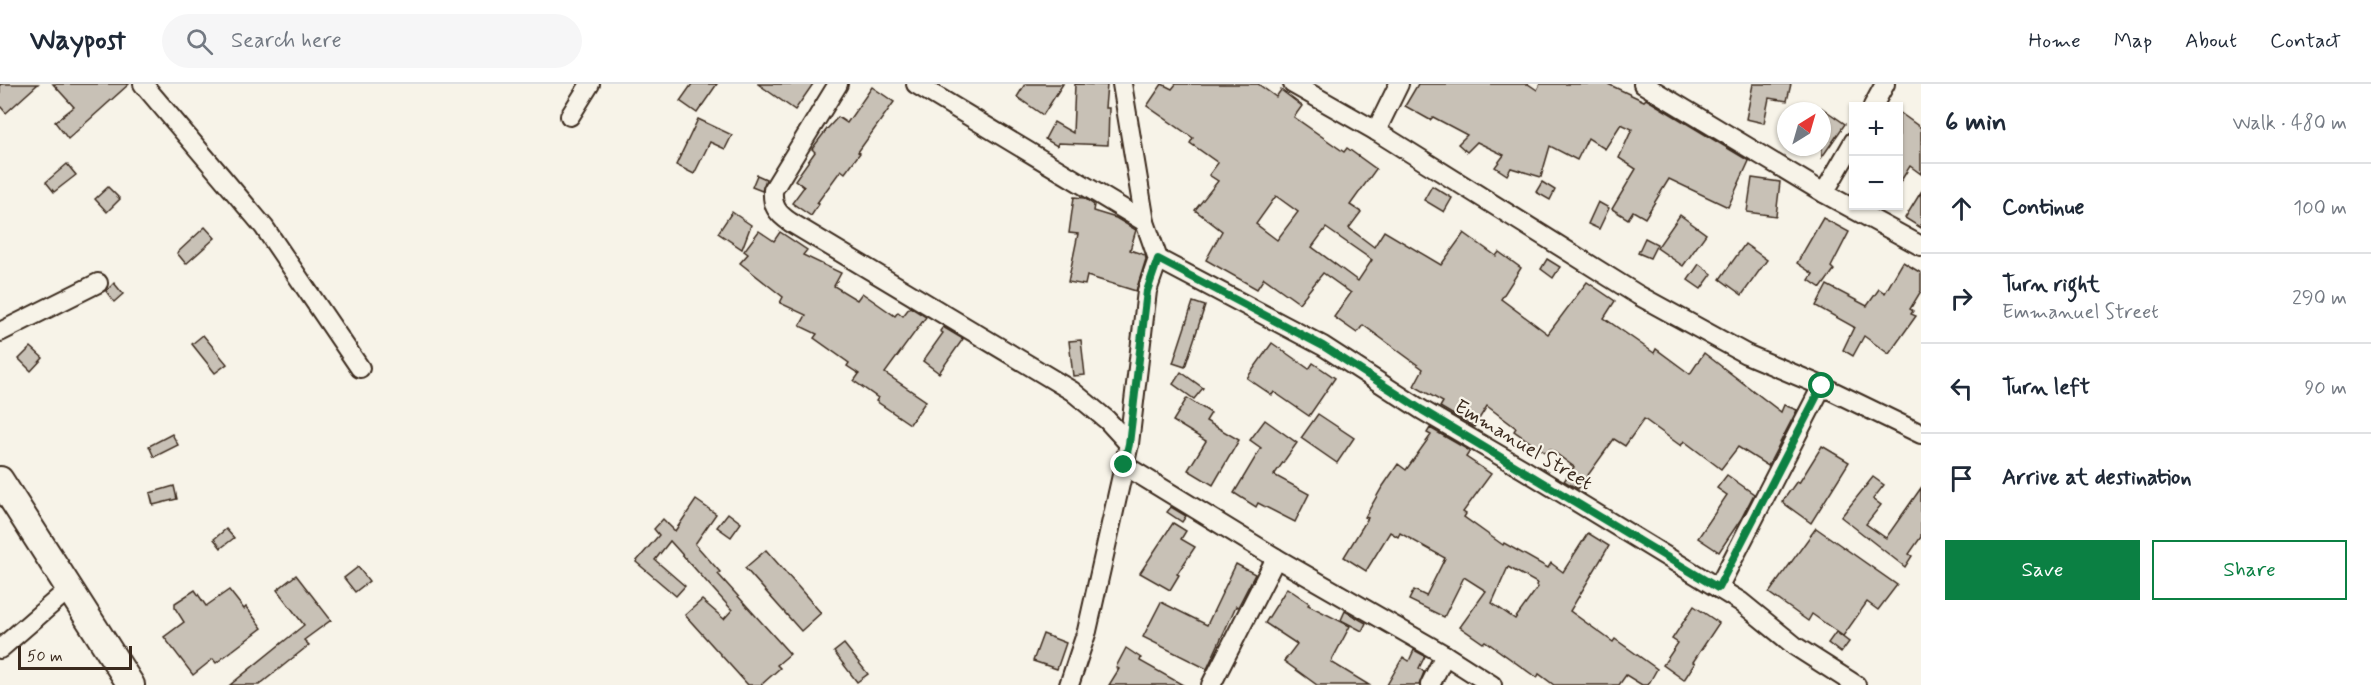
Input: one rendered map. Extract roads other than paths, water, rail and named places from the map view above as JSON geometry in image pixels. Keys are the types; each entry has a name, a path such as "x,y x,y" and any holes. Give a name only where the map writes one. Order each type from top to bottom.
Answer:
{"main road":[{"path":"0,480 130,685"}],"street":[{"path":"143,84 264,227 360,368"},
{"path":"570,116 590,84"},
{"path":"838,84 773,190 772,202 778,213 1072,392 1107,420 1129,444"},
{"path":"916,84 1145,222"},
{"path":"1069,685 1087,631 1129,444 1147,291 1158,259 1145,222 1122,84"},
{"path":"1293,84 1376,131 1638,295 1746,354 1822,386 1921,434"},
{"path":"1376,131 1399,84"},
{"path":"1643,84 1824,194 1921,246"},
{"path":"1875,102 1885,84"},
{"path":"1824,194 1849,150"},
{"name":"Emmanuel Street","path":"1158,259 1323,346 1422,410 1741,602 1795,646 1856,685"},
{"path":"0,332 98,283"},
{"path":"1718,588 1822,386"},
{"path":"1124,465 1276,558 1445,655 1492,685"},
{"path":"1211,685 1276,558"},
{"path":"0,649 69,590"},
{"path":"1430,685 1445,655"}]}
